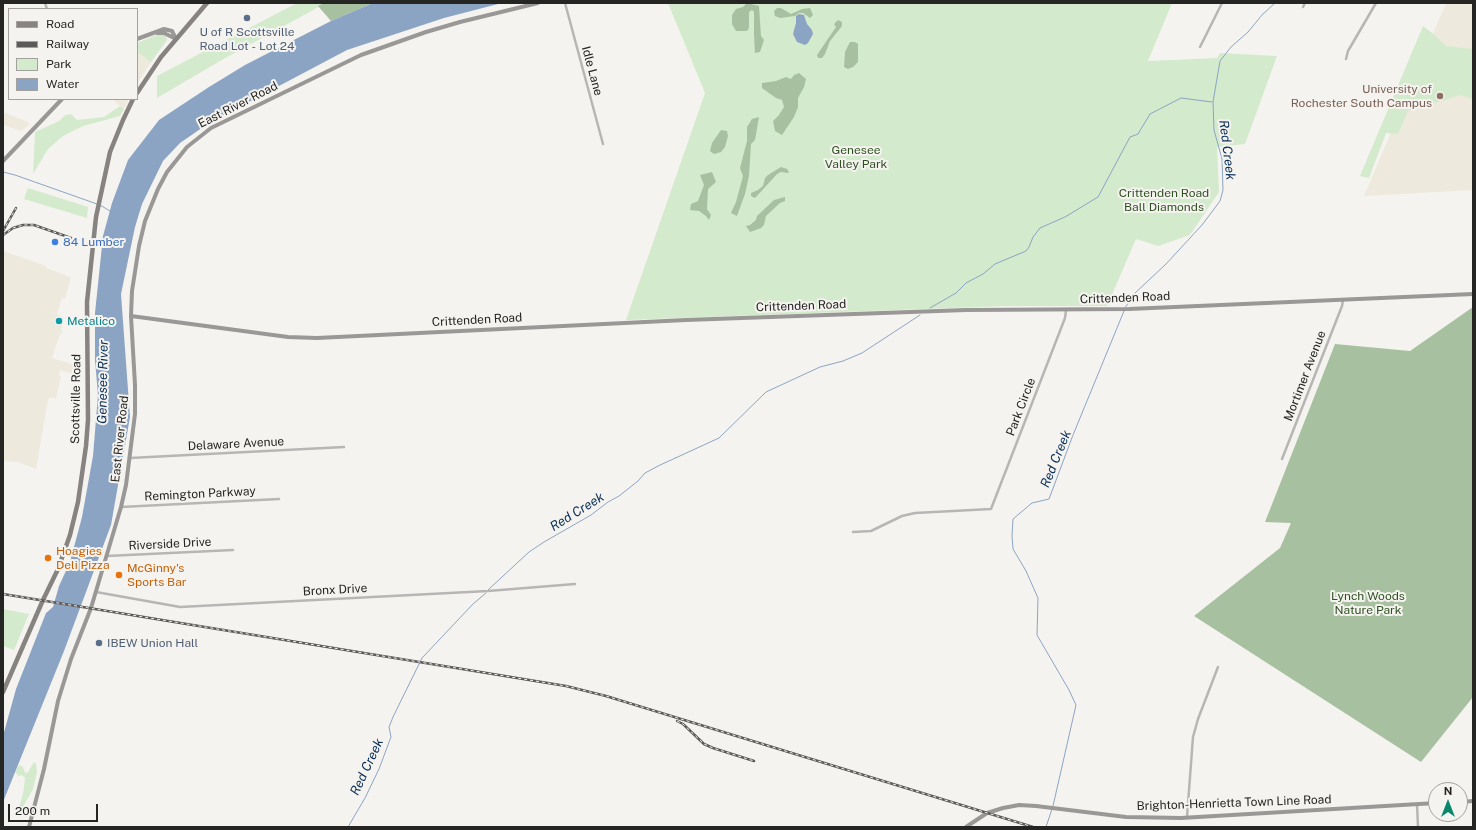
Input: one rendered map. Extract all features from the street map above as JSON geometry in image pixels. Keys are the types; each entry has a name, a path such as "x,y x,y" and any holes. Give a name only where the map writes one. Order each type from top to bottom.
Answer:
{"main road":[{"path":"138,92 161,57 207,3"},
{"name":"Scottsville Road","path":"3,692 58,569 70,535 78,502 88,420 87,302 98,209 106,166 114,141 133,100"}],"street":[{"name":"East River Road","path":"29,827 44,769 63,682 96,592 126,485 135,407 131,316 132,291 139,246 145,221 151,204 167,172 187,147 211,128 362,55 426,32 538,3"},
{"name":"Idle Lane","path":"564,3 602,144"},
{"path":"1200,47 1222,3"},
{"path":"1346,59 1348,51 1376,3"},
{"path":"138,39 165,29 172,32 176,39"},
{"path":"3,161 61,100"},
{"name":"Crittenden Road","path":"131,316 288,337 310,338 736,318 966,310 1129,309 1473,294"},
{"name":"Mortimer Avenue","path":"1282,459 1342,306 1343,299"},
{"name":"Park Circle","path":"853,532 874,530 902,516 915,513 991,509 1065,318 1066,310"},
{"name":"Delaware Avenue","path":"130,458 344,447"},
{"name":"Remington Parkway","path":"121,507 279,499"},
{"name":"Riverside Drive","path":"107,556 234,550"},
{"name":"Bronx Drive","path":"96,592 180,607 488,591 575,584"},
{"path":"1187,817 1193,737 1198,719 1218,667"},
{"name":"Brighton-Henrietta Town Line Road","path":"966,827 982,816 1003,808 1025,805 1126,817 1187,817 1428,803"},
{"path":"1417,804 1418,827"}],"shaded area":[{"name":"University of Rochester South Campus","path":"1446,3 1473,3 1473,190 1364,196"},
{"path":"138,53 151,62 138,82"},
{"path":"113,100 128,100 124,109"},
{"path":"3,112 28,122 29,125 21,131 3,125"},
{"path":"3,251 46,266 46,268 71,277 65,299 62,298 57,314 64,318 61,330 63,331 59,337 52,358 77,366 79,373 76,375 60,370 59,375 61,376 56,399 50,397 48,400 36,469 18,462 3,461"}],"green space":[{"path":"297,3 326,3 220,61 157,98 157,76"},
{"path":"324,3 373,3 331,21 318,6"},
{"name":"Genesee Valley Park","path":"668,3 1172,3 1148,61 1217,58 1220,53 1277,56 1245,144 1217,147 1219,192 1190,235 1158,246 1136,239 1107,306 1005,306 626,320 705,93"},
{"path":"747,3 759,6 761,36 764,40 760,52 755,53 754,12 752,10 749,12 749,28 747,31 736,31 732,24 732,15 736,9 743,7"},
{"path":"777,8 781,8 791,14 802,9 810,8 813,15 810,18 803,13 799,13 795,16 780,18 775,16 774,11"},
{"path":"838,20 842,22 842,26 830,41 822,58 818,58 817,55 836,27 834,24"},
{"path":"1423,26 1446,46 1473,49 1473,99 1460,95 1408,111 1398,134 1386,133 1369,178 1360,176"},
{"path":"159,34 166,36 167,40 151,62 138,53 138,43"},
{"path":"850,42 855,42 858,44 858,62 853,67 848,69 844,67 845,52"},
{"path":"799,73 806,79 804,87 798,98 798,107 794,117 782,135 775,131 773,121 784,107 782,100 776,98 762,88 762,83 776,81 786,77 791,79 794,75"},
{"path":"120,106 124,109 120,116 83,126 63,136 48,149 33,174 35,132 59,121 65,115 71,114 77,120 104,117"},
{"path":"759,117 755,140 751,144 749,176 745,194 737,216 731,213 736,202 743,176 740,168 747,141 747,127 752,119"},
{"path":"721,130 727,131 728,136 725,147 721,152 714,154 710,151 712,143"},
{"path":"781,167 787,169 789,172 781,172 777,174 755,198 751,196 751,193 763,186 765,178 768,175"},
{"path":"712,172 716,182 708,189 707,209 711,215 709,220 699,211 690,210 691,204 698,201 704,185 700,175"},
{"path":"28,188 88,207 87,218 24,199"},
{"path":"785,197 785,201 780,203 766,216 764,225 761,228 750,232 746,226 750,225 756,220 757,216 774,200"},
{"name":"Lynch Woods Nature Park","path":"1473,307 1473,697 1421,762 1194,616 1280,548 1291,523 1265,522 1335,344 1410,351"},
{"path":"3,609 29,614 14,650 3,646"},
{"path":"34,762 36,764 37,772 33,789 20,812 18,811 23,794 25,778 22,775 19,776 15,772 19,765 23,767 25,773 28,772"}],"water":[{"name":"Genesee River","path":"373,3 502,3 444,18 347,50 209,123 180,143 163,161 142,204 135,227 121,294 130,417 111,525 64,651 3,802 3,736 16,689 46,613 53,607 59,586 70,562 82,517 93,456 98,395 95,360 95,313 103,236 112,203 128,160 159,120 209,87 245,65 331,21"},
{"path":"799,14 804,15 813,34 808,43 805,45 797,42 793,34 796,16"}],"waterway":[{"name":"Red Creek","path":"1125,308 1134,294 1166,264 1202,225 1220,201 1223,190 1222,159 1214,130 1213,102 1220,61 1231,47 1248,32 1262,15 1275,3"},
{"name":"Red Creek","path":"930,308 956,293 966,283 983,274 995,264 1026,251 1033,237 1040,228 1065,217 1098,197 1130,137 1138,134 1150,114 1181,98 1212,102"},
{"path":"3,172 97,204"},
{"path":"100,205 110,211"},
{"name":"Red Creek","path":"1053,806 1076,705 1037,635 1038,598 1026,571 1013,549 1013,519 1032,503 1049,499 1073,435 1124,311"},
{"name":"Red Creek","path":"488,590 529,552 591,515 608,502 619,496 638,481 645,473 719,438 766,392 820,367 843,361 862,353 920,315"},
{"name":"Red Creek","path":"348,827 365,798 379,769 391,737 389,727 422,658 473,604 486,593"},
{"name":"Red Creek","path":"1046,827 1052,809"}],"railway":[{"path":"3,231 16,208"},
{"path":"3,235 13,228 23,225 34,225 71,238"},
{"path":"3,594 566,686 606,696 1033,827"},
{"path":"677,721 683,724 704,744 754,761"}],"place":[{"name":"U of R Scottsville Road Lot - Lot 24","path":"247,18"},
{"name":"University of Rochester South Campus","path":"1440,96"},
{"name":"84 Lumber","path":"55,242"},
{"name":"Metalico","path":"59,321"},
{"name":"Hoagies Deli Pizza","path":"48,558"},
{"name":"McGinny's Sports Bar","path":"119,575"},
{"name":"IBEW Union Hall","path":"99,643"}],"park label":[{"name":"Crittenden Road Ball Diamonds","path":"1164,200"}]}
